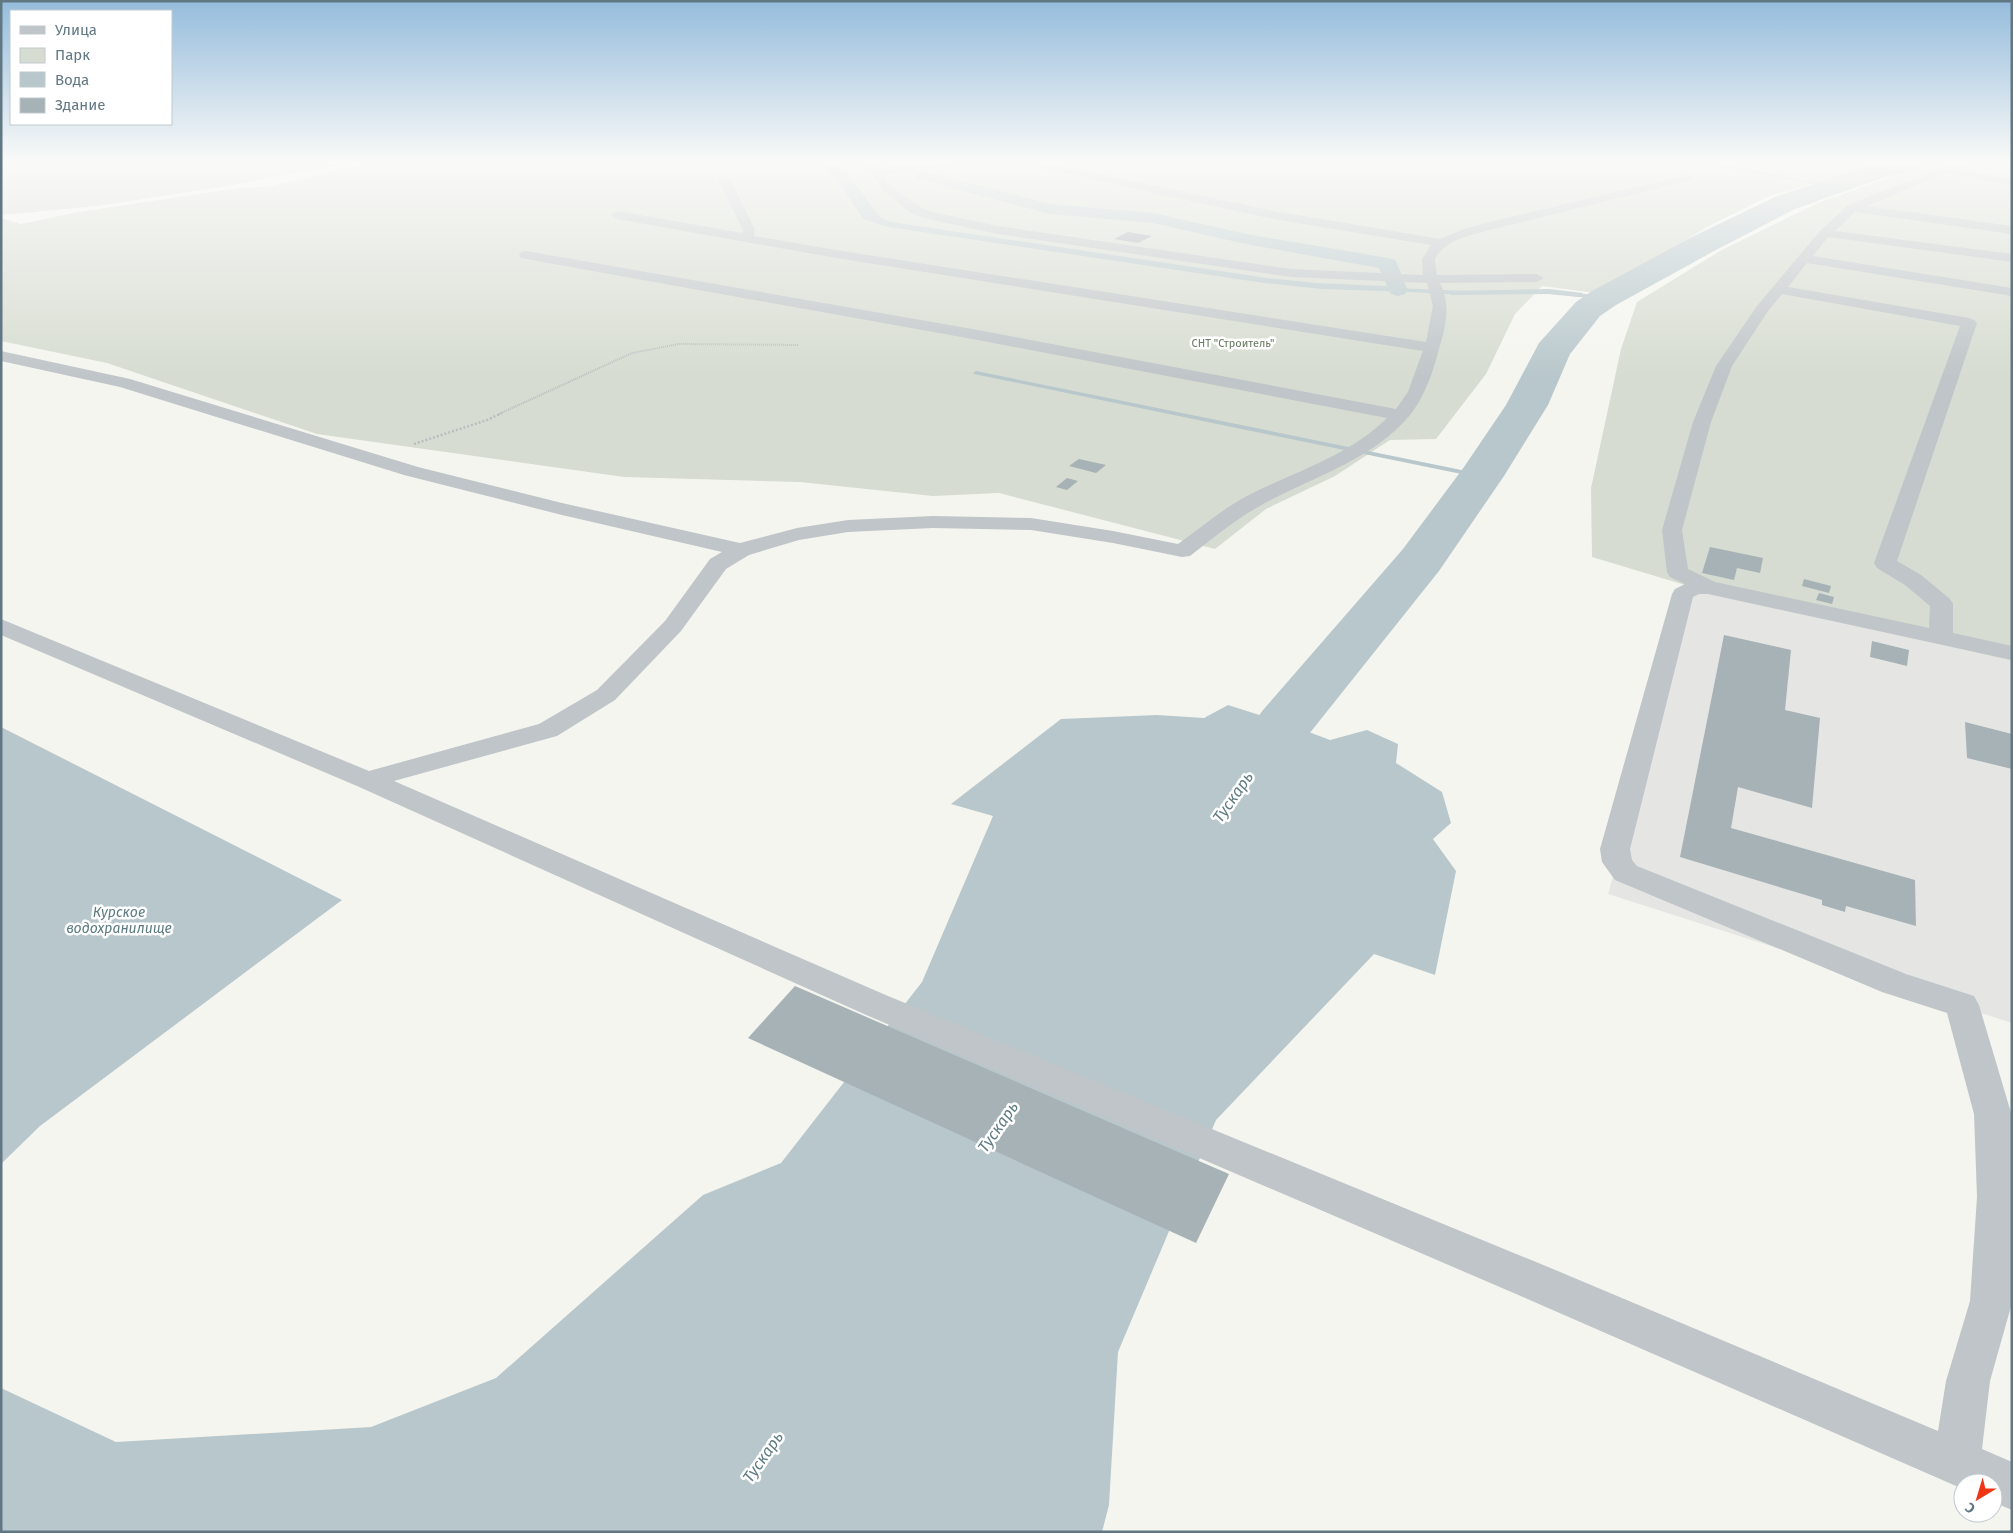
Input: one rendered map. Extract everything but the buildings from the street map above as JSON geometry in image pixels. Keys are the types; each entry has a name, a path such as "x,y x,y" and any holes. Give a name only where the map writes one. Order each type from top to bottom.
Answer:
{"street":[{"path":"723,234 1432,347"},
{"path":"747,238 748,234"},
{"path":"1029,234 1282,272 1430,280 1537,278"},
{"path":"1382,234 1441,243"},
{"path":"368,780 548,730 606,695 673,626 718,564 741,550 797,534 840,527 934,522 1031,524 1113,537 1182,551 1252,501 1367,444 1400,415 1415,393 1432,347 1439,320 1440,300 1430,280 1427,264 1432,252 1441,243 1464,234"},
{"path":"1825,234 1762,309 1724,366 1702,422 1672,530 1678,572 1708,586 2012,653"},
{"path":"1829,234 2012,258"},
{"path":"526,255 978,335 1400,415"},
{"path":"1804,258 2012,292"},
{"path":"1778,289 1969,323 1886,563 1913,580 1942,604 1941,637"},
{"path":"1,356 124,383 411,471 562,509 741,550"},
{"path":"1708,586 1694,588 1682,594 1615,849 1617,862 1626,873 1894,983 1962,1005 1993,1114 1997,1197 1991,1302 1968,1381 1957,1462"},
{"path":"1,626 368,780 876,1004 1225,1153 1538,1283 2012,1486"}],"path":[{"path":"364,456 421,442 487,420 632,354 679,344 799,345"}],"shaded area":[{"path":"1695,588 2012,661 2012,1023 1608,894"}],"green space":[{"name":"СНТ \"Строитель\"","path":"1,234 1696,234 1601,292 1542,286 1515,314 1486,374 1436,439 1390,440 1335,476 1266,509 1215,549 999,493 933,496 800,482 624,477 317,434 107,363 1,341"},
{"path":"1756,234 2012,234 2012,661 1695,588 1592,557 1591,488 1621,349 1637,302 1720,251"}],"water":[{"path":"932,234 968,234 1267,278 1317,283 1405,287 1409,292 1322,289 1264,283"},
{"path":"1549,289 1583,293 1579,297 1548,294 1451,295 1449,291"},
{"name":"Тускарь","path":"1228,705 1330,740 1367,730 1398,744 1396,763 1442,792 1451,823 1433,839 1456,871 1435,975 1374,954 1216,1120 1118,1352 1109,1505 1102,1532 1,1532 1,1388 116,1442 371,1427 496,1378 703,1195 781,1163 922,982 993,816 951,804 1061,719 1157,715 1204,718"},
{"name":"Курское водохранилище","path":"1,727 342,900 40,1126 1,1164"}],"waterway":[{"path":"1222,234 1388,264 1390,274 1398,290"},
{"name":"Тускарь","path":"1232,798 1285,723 1421,560 1481,476 1527,405 1552,351 1588,309 1604,298 1724,234"},
{"path":"1394,290 1465,293"},
{"path":"1566,294 1604,298"},
{"path":"976,373 1481,476"}]}
